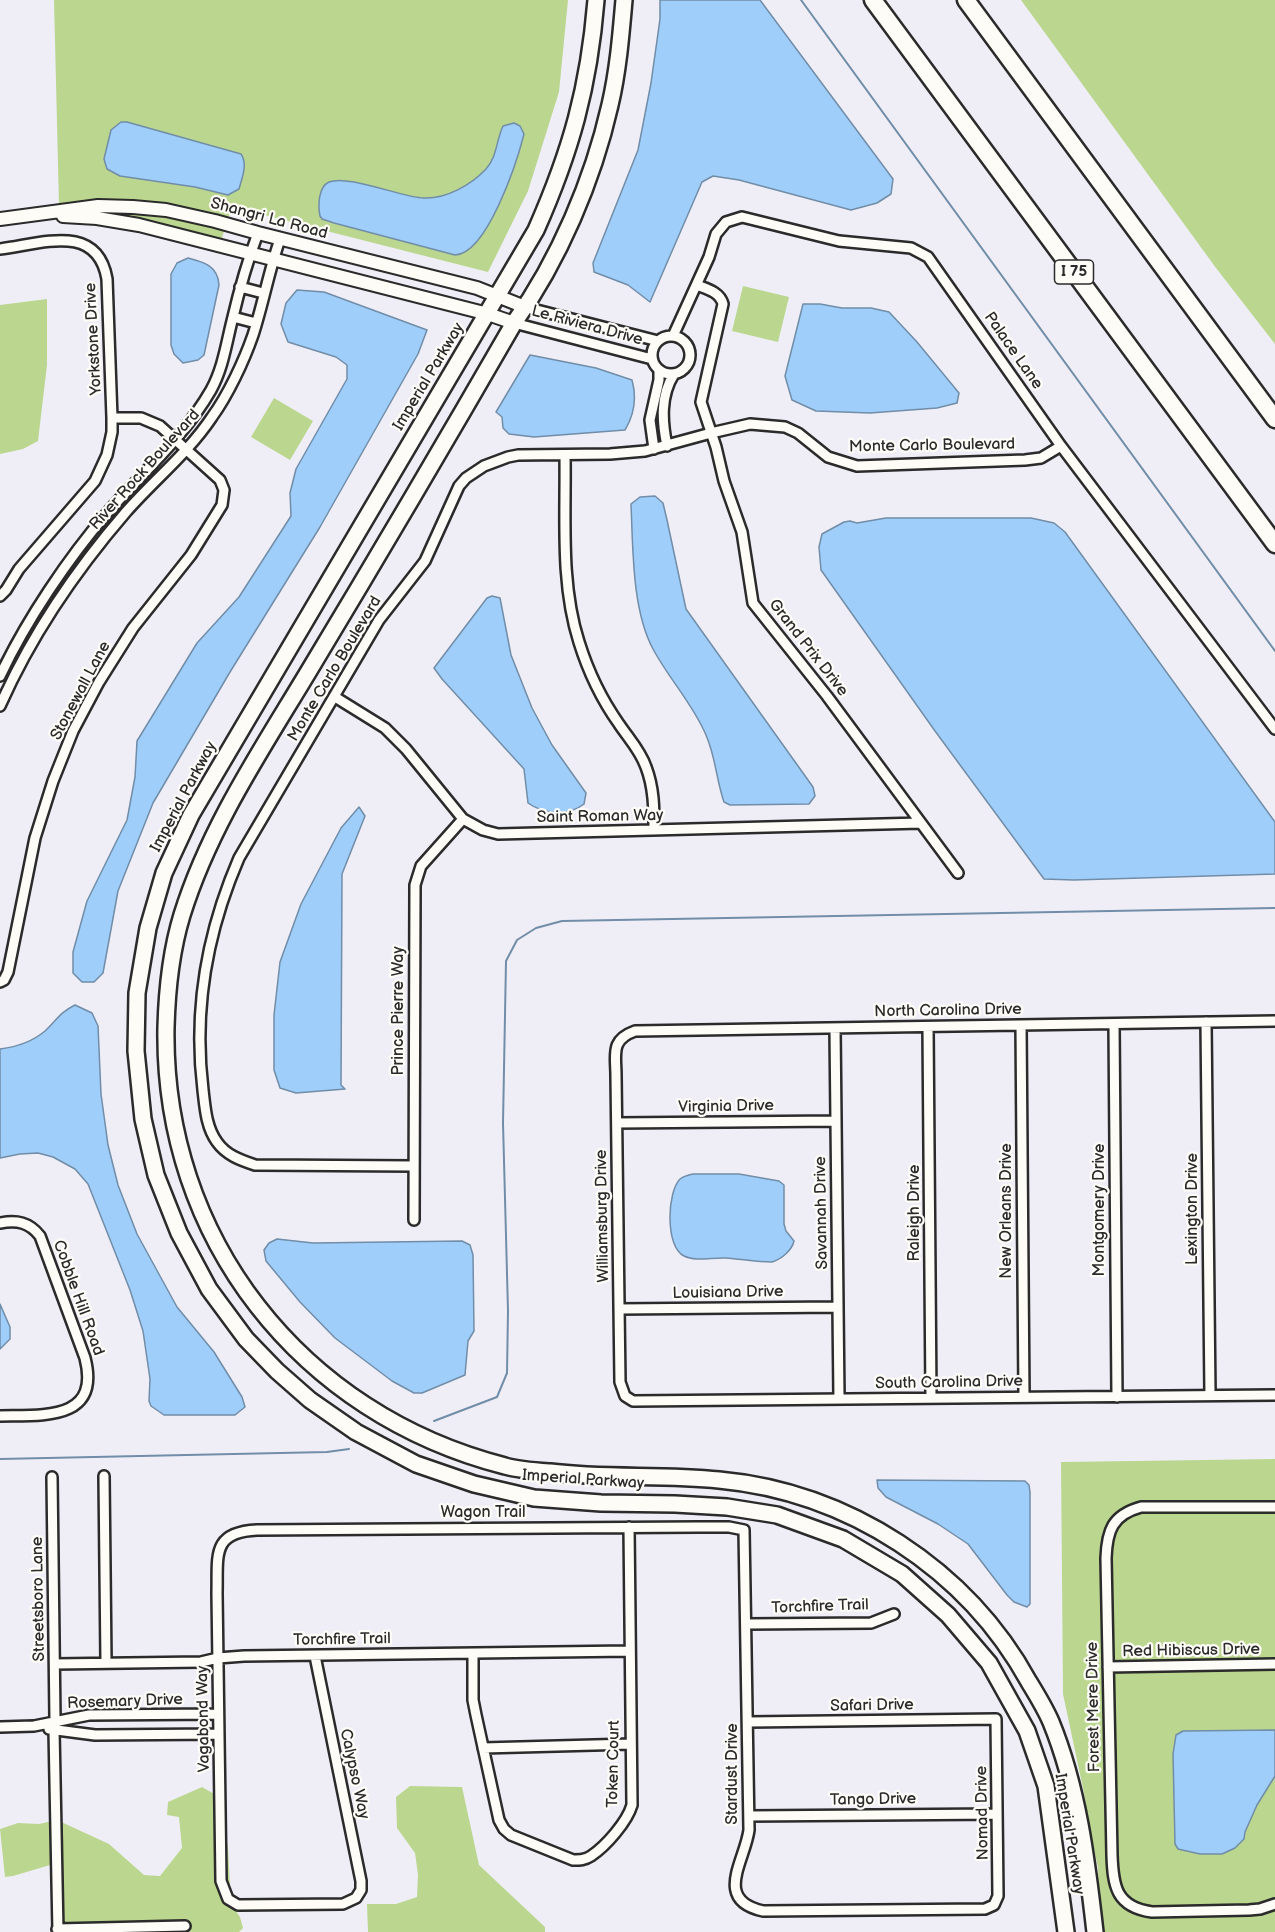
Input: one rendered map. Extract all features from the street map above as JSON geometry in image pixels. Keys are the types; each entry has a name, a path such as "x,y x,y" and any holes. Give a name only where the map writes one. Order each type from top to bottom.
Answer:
{"highway":[{"name":"I 75","path":"873,0 1275,544"},
{"path":"966,0 1275,419"}],"main road":[{"name":"Imperial Parkway","path":"596,0 592,48 570,146 555,189 536,230 191,815 164,873 148,928 137,993 136,1051 142,1107 156,1175 179,1233 209,1289 246,1339 310,1400 356,1432 416,1464 474,1484 534,1498 601,1503 726,1507 777,1515 843,1539 902,1574 948,1615 989,1663 1027,1731 1046,1786 1066,1932"},
{"name":"Imperial Parkway","path":"624,0 610,104 578,206 562,240 525,307 262,747 199,864 180,922 167,990 165,1059 174,1129 192,1190 218,1248 250,1298 292,1347 334,1384 385,1418 443,1446 509,1468 581,1476 720,1480 785,1491 847,1513 904,1545 966,1596 1014,1654 1050,1719 1071,1779 1088,1874 1095,1932"}],"street":[{"name":"Shangri La Road","path":"0,219 98,206 166,210 215,220 280,239 477,288 525,307"},
{"name":"Shangri La Road","path":"29,215 97,218 139,225 488,314 514,323"},
{"name":"Palace Lane","path":"673,336 709,257 716,234 726,222 742,217 838,241 911,248 928,257 1061,446 1275,729"},
{"name":"River Rock Boulevard","path":"0,676 34,615 70,561 106,514 189,424 211,390 225,357 240,287 258,233"},
{"name":"River Rock Boulevard","path":"0,706 22,658 90,555 129,509 187,450 214,416 244,356 280,239"},
{"name":"Yorkstone Drive","path":"0,249 66,240 78,241 88,246 105,268 112,418 112,432 107,455 95,481 19,569 0,596"},
{"name":"Grand Prix Drive","path":"696,285 715,292 722,299 723,304 701,396 724,481 742,532 753,603 827,696 958,873"},
{"path":"240,287 263,293"},
{"name":"Le Riviera Drive","path":"525,307 658,341"},
{"path":"233,317 256,323"},
{"name":"Le Riviera Drive","path":"514,323 652,359"},
{"name":"Le Riviera Drive","path":"659,370 652,359 654,346 658,341 673,336"},
{"path":"654,449 650,420 659,370 663,373 674,374 680,372 688,363 689,352 684,342 673,336"},
{"path":"667,446 662,415 674,374"},
{"name":"Yorkstone Drive","path":"112,418 141,418 149,421 160,426 187,450"},
{"name":"Monte Carlo Boulevard","path":"414,1166 255,1165 232,1156 212,1134 204,1104 199,1047 201,995 207,956 221,904 239,858 384,614 425,561 454,494 466,478 484,466 507,457 610,454 654,449 711,432 750,424 785,428 798,433 828,457 857,466 1025,460 1041,458 1061,446"},
{"name":"Stonewall Lane","path":"0,982 4,980 8,972 35,838 53,781 73,731 99,682 133,628 191,555 222,505 224,490 220,480 187,450"},
{"path":"565,455 567,582 570,610 578,641 592,677 619,724 638,749 646,766 654,799 654,830"},
{"name":"Saint Roman Way","path":"334,697 373,719 390,733 462,819 483,830 498,834 921,823"},
{"name":"Prince Pierre Way","path":"414,1220 415,885 417,875 426,859 462,819"},
{"name":"North Carolina Drive","path":"622,1035 635,1031 1275,1021"},
{"name":"Lexington Drive","path":"1206,1022 1210,1395"},
{"name":"New Orleans Drive","path":"1021,1024 1024,1397"},
{"name":"Montgomery Drive","path":"1114,1024 1117,1396"},
{"name":"Raleigh Drive","path":"928,1027 931,1398"},
{"name":"Savannah Drive","path":"835,1028 839,1399"},
{"name":"Williamsburg Drive","path":"622,1035 616,1045 620,1382 626,1396"},
{"name":"Virginia Drive","path":"617,1123 836,1121"},
{"name":"Cobble Hill Road","path":"0,1223 19,1222 34,1228 40,1236 85,1358 89,1378 88,1386 80,1401 68,1411 50,1415 0,1416"},
{"name":"Louisiana Drive","path":"619,1309 838,1307"},
{"name":"South Carolina Drive","path":"626,1396 633,1401 642,1402 1275,1395"},
{"path":"104,1476 106,1662"},
{"name":"Streetsboro Lane","path":"52,1477 58,1930"},
{"name":"Forest Mere Drive","path":"1275,1506 1131,1510 1114,1523 1107,1544 1112,1876 1115,1887 1129,1905 1152,1912 1250,1910 1275,1904"},
{"name":"Token Court","path":"473,1654 473,1700 499,1820 504,1829 511,1835 573,1860 590,1857 629,1815 632,1805 629,1527"},
{"name":"Wagon Trail","path":"224,1540 243,1531 257,1530 729,1527 744,1530"},
{"name":"Stardust Drive","path":"744,1530 749,1816 748,1839 734,1876 734,1886 738,1896 744,1904 763,1911 985,1909 994,1905"},
{"name":"Vagabond Way","path":"224,1540 218,1550 218,1714 221,1881 228,1899"},
{"name":"Torchfire Trail","path":"747,1624 871,1623 894,1614"},
{"name":"Torchfire Trail","path":"54,1664 201,1662 218,1658 630,1652"},
{"name":"Calypso Way","path":"228,1899 238,1905 343,1904 356,1898 361,1890 315,1656"},
{"name":"Red Hibiscus Drive","path":"1108,1667 1275,1665"},
{"name":"Rosemary Drive","path":"0,1727 55,1725 89,1715 218,1714"},
{"name":"Safari Drive","path":"748,1722 996,1719"},
{"name":"Nomad Drive","path":"994,1905 998,1896 996,1719"},
{"name":"Rosemary Drive","path":"55,1725 95,1735 219,1734"},
{"path":"483,1748 631,1744"},
{"name":"Tango Drive","path":"749,1816 997,1814"},
{"path":"58,1930 185,1926"}],"green space":[{"path":"54,0 568,0 559,92 528,191 488,272 232,207 228,219 59,206"},
{"path":"1021,0 1275,0 1275,344 1216,268"},
{"path":"98,211 166,215 225,228 221,241 98,213"},
{"path":"743,286 789,297 778,342 732,331"},
{"path":"47,299 47,365 38,441 23,449 0,454 0,305"},
{"path":"274,398 313,421 290,460 251,437"},
{"path":"1275,1459 1275,1730 1176,1735 1173,1754 1174,1788 1244,1839 1256,1806 1275,1776 1275,1932 1104,1932 1099,1902 1098,1868 1063,1694 1061,1462"},
{"path":"410,1786 462,1787 479,1865 545,1927 545,1932 368,1932 367,1904 396,1904 417,1897 418,1875 415,1853 397,1828 396,1797"},
{"path":"202,1787 216,1795 228,1847 231,1904 240,1917 243,1928 239,1932 61,1932 60,1869 50,1865 5,1877 0,1829 18,1823 39,1824 57,1820 109,1844 144,1875 160,1876 182,1848 179,1817 167,1815 168,1802"}],"water":[{"path":"660,0 760,0 893,179 891,194 877,203 851,210 739,180 713,176 702,182 650,302 628,285 594,272 593,263 638,150 651,83 660,19"},
{"path":"121,122 241,154 244,167 239,189 228,195 195,187 120,176 107,169 104,159 111,130"},
{"path":"514,123 520,126 524,134 515,165 489,224 467,251 455,255 334,223 320,216 319,202 325,184 338,180 424,198 441,196 458,190 486,169 492,159 503,126"},
{"path":"188,258 205,263 213,269 219,285 204,355 198,360 183,363 174,354 171,345 171,274 177,263"},
{"path":"297,290 324,292 427,330 418,354 320,527 230,672 153,803 118,891 103,973 94,982 82,982 73,973 73,952 87,901 127,820 135,777 137,741 197,643 239,597 291,516 290,493 296,469 347,379 347,365 336,357 288,342 281,324 286,303"},
{"path":"803,304 871,308 889,312 959,393 957,403 937,408 870,413 816,411 792,400 785,376"},
{"path":"530,355 596,368 632,380 634,406 625,430 534,437 509,434 503,428 502,417 496,412"},
{"path":"655,496 663,503 686,609 813,787 815,796 809,804 730,805 724,802 706,735 653,649 641,616 633,559 631,504 640,497"},
{"path":"886,518 1031,518 1054,523 1065,532 1275,822 1275,874 1044,879 821,570 819,547 822,534 844,522 857,523"},
{"path":"492,596 500,598 511,655 532,708 552,745 586,793 584,804 578,808 556,812 534,807 528,803 524,769 434,668 487,598"},
{"path":"359,807 365,816 342,874 341,1085 345,1089 296,1093 280,1088 274,1070 274,1015 280,962 301,904 341,828"},
{"path":"75,1005 92,1013 98,1026 101,1094 108,1145 118,1185 137,1234 177,1307 214,1352 242,1397 245,1407 235,1415 164,1415 151,1406 149,1401 150,1379 143,1331 130,1290 88,1184 75,1169 53,1157 38,1153 0,1158 0,1049 35,1038"},
{"path":"693,1174 739,1174 779,1181 784,1185 784,1224 786,1231 794,1241 789,1251 772,1262 726,1258 694,1259 684,1256 678,1251 671,1231 672,1195 680,1179"},
{"path":"277,1239 313,1243 462,1241 470,1245 473,1255 474,1331 468,1341 465,1375 422,1393 414,1393 392,1381 335,1338 300,1302 266,1261 264,1250 269,1243"},
{"path":"0,1304 10,1327 10,1339 0,1349"},
{"path":"877,1480 1025,1481 1029,1485 1030,1492 1030,1604 1027,1607 1014,1602 968,1544 938,1524 886,1497 878,1488"},
{"path":"1275,1730 1275,1776 1257,1805 1244,1839 1235,1848 1222,1854 1200,1854 1178,1849 1175,1844 1173,1754 1176,1735 1183,1731"}],"waterway":[{"path":"801,0 1275,651"},
{"path":"434,1421 497,1397 507,1373 508,1311 503,1123 506,961 517,940 536,928 562,921 1275,908"},
{"path":"0,1459 327,1452 349,1449"}]}
